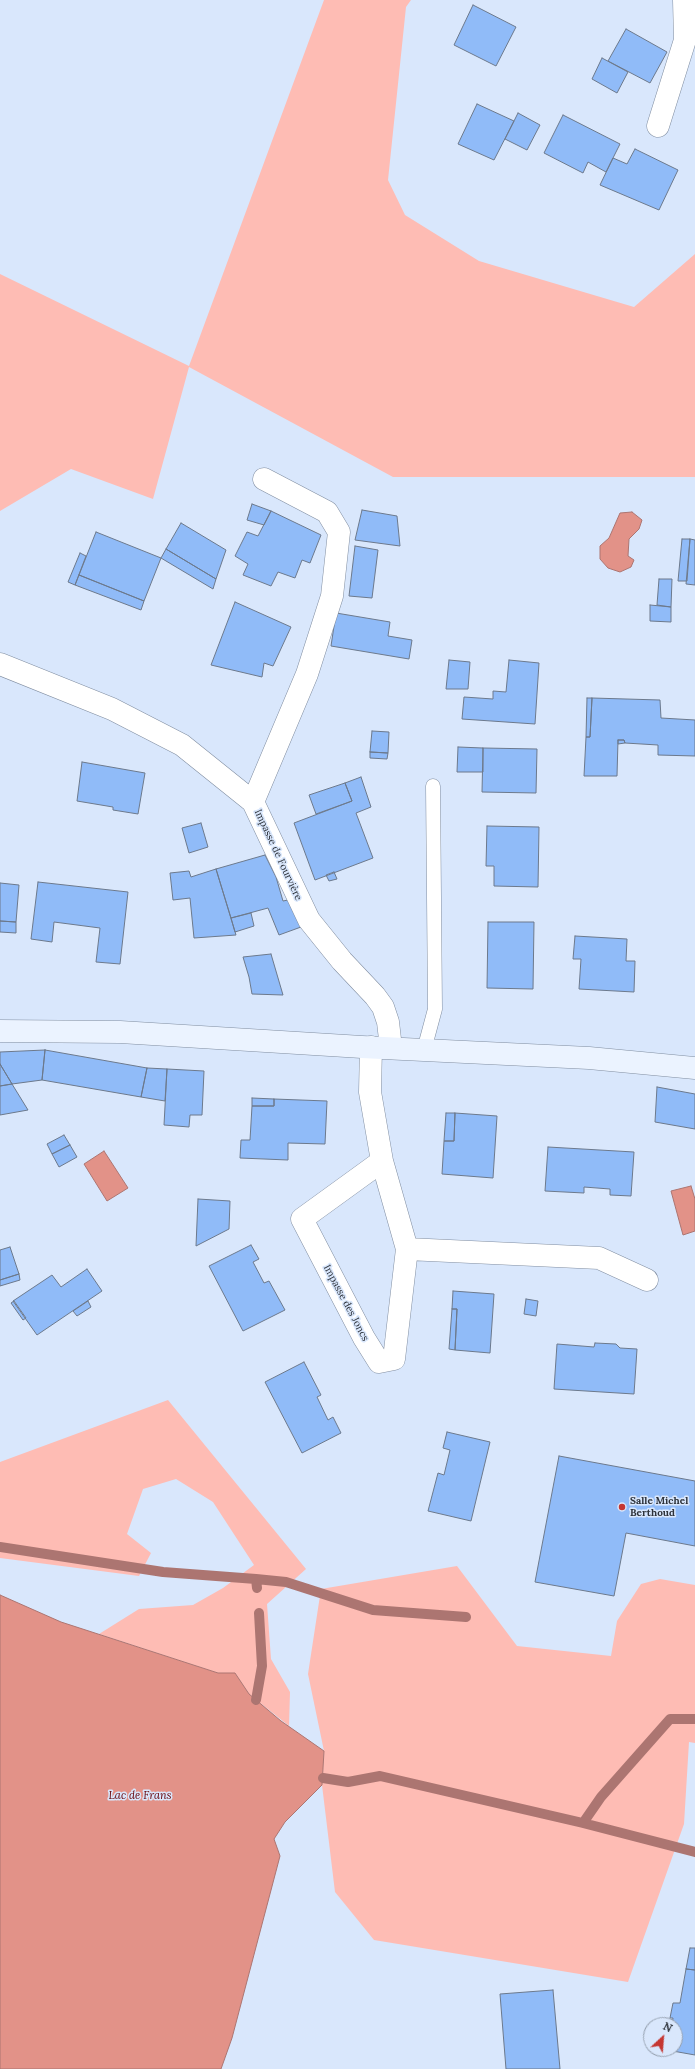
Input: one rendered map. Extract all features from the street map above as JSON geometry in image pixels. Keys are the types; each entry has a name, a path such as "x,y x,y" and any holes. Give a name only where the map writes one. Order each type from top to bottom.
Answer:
{"street":[{"path":"658,126 685,40 684,0"},
{"path":"253,802 307,674 330,603 339,532 327,512 264,479"},
{"name":"Impasse de Fourvière","path":"0,664 112,709 182,744 253,802 309,920 342,961 375,996 382,1007 388,1022 381,1048"},
{"path":"0,1031 120,1032 381,1048 588,1058 695,1068"},
{"name":"Impasse des Joncs","path":"381,1048 370,1092 382,1161 407,1249 394,1359 379,1362 364,1338 302,1219 382,1161"},
{"path":"407,1249 599,1258 647,1280"}],"lane":[{"path":"424,1050 435,1009 433,786"}],"shaded area":[{"path":"324,0 411,0 406,7 388,180 405,215 479,261 634,307 695,254 695,477 393,477 189,367 153,499 71,469 0,511 0,274 189,366"},
{"path":"168,1400 306,1569 267,1604 271,1659 290,1692 289,1726 249,1694 235,1673 218,1673 99,1634 139,1609 193,1605 223,1588 254,1565 213,1502 176,1479 143,1489 127,1534 151,1553 139,1576 0,1558 0,1462"},
{"path":"457,1566 517,1646 611,1656 617,1621 641,1584 660,1579 695,1585 695,1743 689,1742 684,1824 628,1982 374,1940 335,1892 322,1785 324,1751 308,1674 321,1589"}],"water":[{"path":"632,512 642,520 639,529 629,539 628,556 634,560 631,567 620,572 608,568 600,559 600,546 609,538 620,513"},
{"path":"104,1151 128,1188 107,1201 84,1164"},
{"path":"691,1186 695,1199 695,1231 683,1235 671,1191"},
{"name":"Lac de Frans","path":"0,1595 61,1622 218,1673 235,1673 249,1694 281,1721 324,1751 322,1785 285,1822 274,1839 280,1856 232,2038 221,2069 0,2069"}],"building":[{"path":"473,5 516,27 496,66 454,45"},
{"path":"626,29 667,52 650,83 608,61"},
{"path":"602,58 628,72 617,93 592,79"},
{"path":"477,104 514,121 494,160 458,144"},
{"path":"518,113 540,125 527,150 505,139"},
{"path":"563,115 620,144 606,172 588,162 583,173 544,153"},
{"path":"635,149 678,170 659,210 600,185 613,158 627,164"},
{"path":"252,504 271,511 264,525 247,520"},
{"path":"362,510 397,516 400,546 355,540"},
{"path":"271,511 321,535 310,563 302,560 295,578 278,572 271,586 243,575 248,564 235,556 247,532 258,536"},
{"path":"181,523 226,550 216,579 166,549"},
{"path":"96,532 161,558 144,601 79,575"},
{"path":"682,539 690,539 687,581 678,581"},
{"path":"690,539 695,540 695,585 686,584"},
{"path":"355,546 378,550 372,598 349,596"},
{"path":"166,549 216,579 213,589 161,558"},
{"path":"80,553 86,556 75,585 68,582"},
{"path":"79,575 144,601 141,610 75,585"},
{"path":"659,579 672,579 671,607 657,605"},
{"path":"235,602 291,627 273,666 264,663 262,677 211,665"},
{"path":"650,605 671,607 671,622 650,621"},
{"path":"336,613 390,622 388,636 412,640 409,659 331,646"},
{"path":"449,660 470,662 468,689 446,689"},
{"path":"509,660 539,663 535,724 462,719 464,697 493,699 493,691 506,692"},
{"path":"587,698 592,698 590,737 586,737"},
{"path":"592,698 660,700 661,718 695,720 695,756 658,755 658,745 625,743 624,740 618,740 617,776 584,776 586,737 590,737"},
{"path":"372,731 389,732 388,753 370,752"},
{"path":"618,740 624,740 625,743 618,744"},
{"path":"458,747 483,748 483,772 457,772"},
{"path":"483,748 537,749 536,793 482,792"},
{"path":"370,752 388,753 387,759 370,758"},
{"path":"82,762 145,773 138,814 113,810 113,807 77,801"},
{"path":"361,777 371,807 356,813 373,858 315,880 294,823 352,801 345,783"},
{"path":"345,783 352,801 316,814 309,795"},
{"path":"201,823 208,847 189,853 182,828"},
{"path":"487,826 539,827 538,887 494,886 494,866 486,866"},
{"path":"265,855 276,877 283,901 288,900 301,927 279,935 268,908 231,918 216,869"},
{"path":"216,869 236,935 194,938 190,898 173,900 170,873 189,871 191,877"},
{"path":"334,872 337,879 329,881 326,875"},
{"path":"38,882 128,892 120,964 96,962 100,928 54,922 52,942 31,939"},
{"path":"0,883 19,885 16,922 0,921"},
{"path":"251,913 254,926 235,932 231,918"},
{"path":"0,921 16,922 16,933 0,932"},
{"path":"488,922 534,922 533,989 487,988"},
{"path":"575,936 627,939 626,961 635,961 634,992 579,989 581,959 573,959"},
{"path":"271,954 283,995 252,994 243,957"},
{"path":"45,1050 42,1080 12,1084 0,1064 0,1052"},
{"path":"45,1050 147,1068 141,1097 42,1080"},
{"path":"0,1064 12,1084 0,1086"},
{"path":"147,1068 167,1069 165,1101 141,1097"},
{"path":"167,1069 204,1071 202,1115 190,1115 189,1127 164,1125"},
{"path":"12,1084 28,1110 0,1115 0,1086"},
{"path":"657,1087 695,1094 695,1129 655,1122"},
{"path":"252,1098 274,1099 274,1106 252,1106"},
{"path":"274,1099 327,1101 325,1144 288,1143 288,1160 240,1158 241,1140 250,1140 252,1106 274,1106"},
{"path":"446,1113 455,1113 454,1141 444,1141"},
{"path":"455,1113 497,1116 493,1178 442,1174 444,1141 454,1141"},
{"path":"64,1135 70,1145 52,1154 47,1144"},
{"path":"70,1145 77,1157 59,1167 52,1154"},
{"path":"548,1147 634,1152 631,1196 610,1195 610,1189 584,1187 584,1193 545,1191"},
{"path":"198,1199 230,1201 229,1229 196,1246"},
{"path":"251,1245 259,1259 253,1262 264,1283 269,1281 285,1310 243,1331 209,1266"},
{"path":"10,1247 19,1274 0,1280 0,1250"},
{"path":"87,1269 102,1291 37,1335 13,1301 52,1275 61,1287"},
{"path":"19,1274 20,1280 0,1286 0,1280"},
{"path":"453,1291 494,1294 490,1353 455,1350 457,1309 452,1309"},
{"path":"526,1299 538,1301 536,1316 524,1314"},
{"path":"14,1301 26,1318 23,1320 11,1303"},
{"path":"88,1301 91,1307 77,1316 73,1311"},
{"path":"452,1309 457,1309 455,1350 449,1349"},
{"path":"595,1343 616,1344 620,1348 637,1349 634,1394 554,1389 557,1344 594,1347"},
{"path":"304,1362 321,1395 317,1397 328,1420 333,1417 341,1433 302,1453 265,1382"},
{"path":"447,1432 490,1442 471,1521 428,1511 438,1473 444,1475 450,1450 443,1448"},
{"name":"Salle Michel Berthoud","path":"559,1456 695,1481 695,1546 626,1533 614,1596 535,1582"},
{"path":"690,1948 695,1948 695,1970 686,1969"},
{"path":"686,1969 695,1970 695,2055 683,2053 683,2017 670,2017 673,2003 680,2003"},
{"path":"553,1990 560,2069 506,2069 500,1994"}],"waterway":[{"path":"0,1547 163,1572 256,1579"},
{"path":"257,1588 256,1579 286,1582 373,1610 466,1617"},
{"path":"256,1700 262,1666 259,1613"},
{"path":"583,1823 601,1797 670,1719 695,1719"},
{"path":"323,1778 348,1782 380,1776 583,1823 695,1852"}],"place":[{"name":"Salle Michel Berthoud","path":"622,1507"}]}
